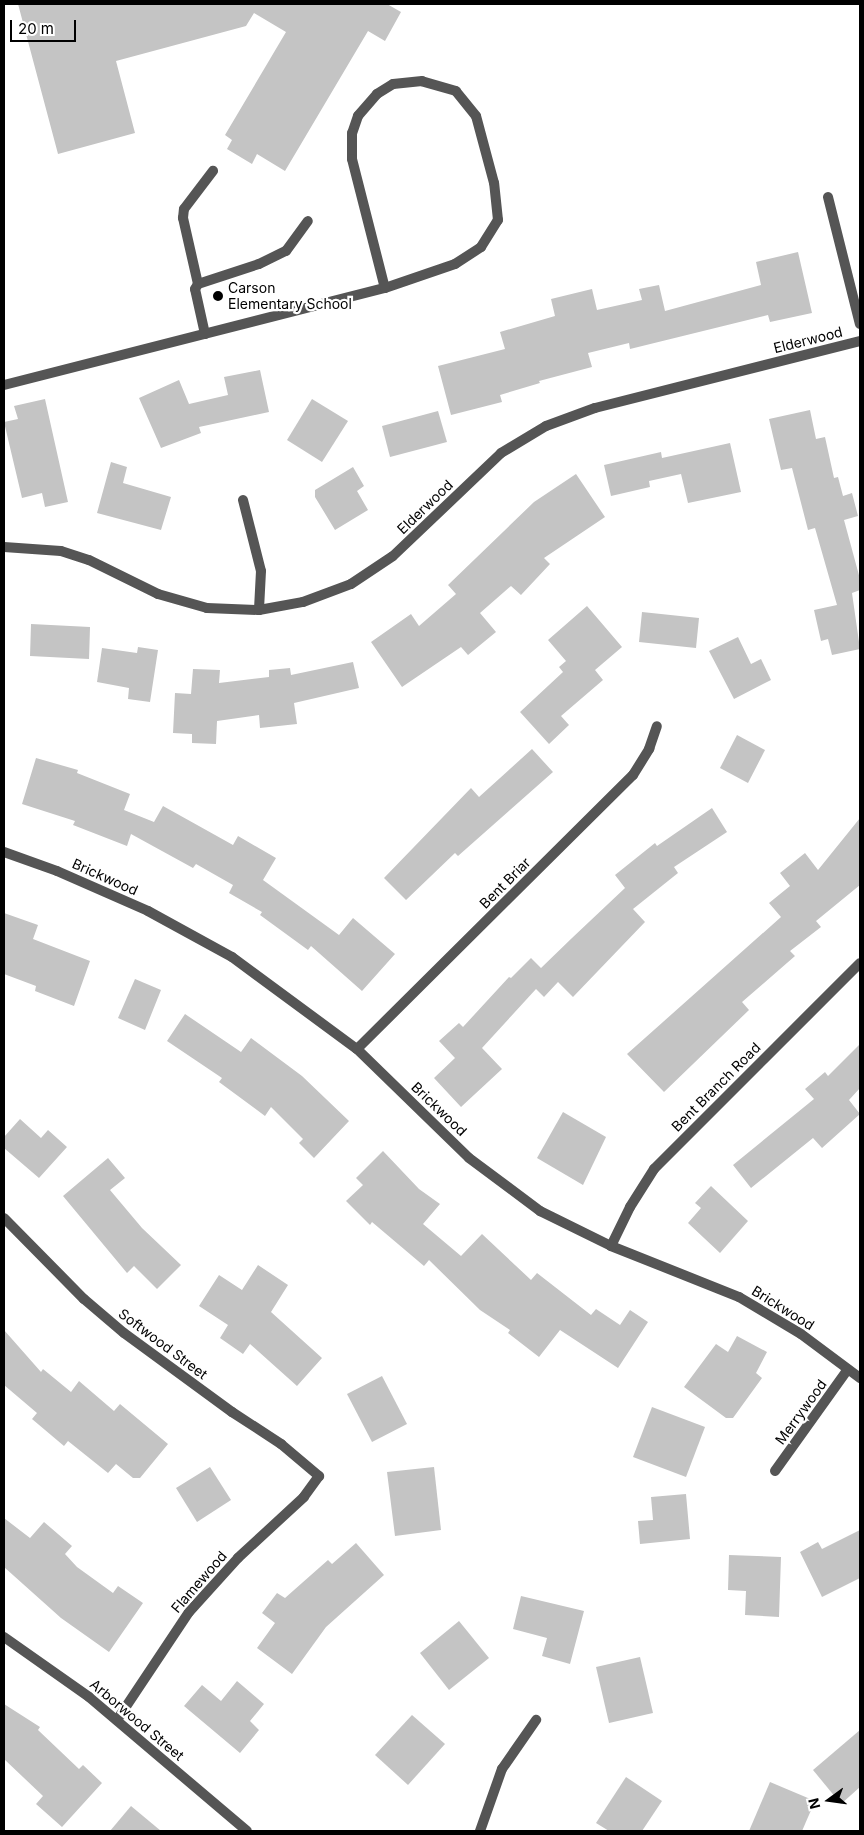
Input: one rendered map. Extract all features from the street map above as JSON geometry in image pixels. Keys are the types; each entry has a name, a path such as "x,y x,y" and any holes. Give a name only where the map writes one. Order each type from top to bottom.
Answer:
{"street":[{"path":"4,385 385,288 455,264 481,247 498,220 494,183 476,116 456,91 422,81 392,84 378,94 358,116 352,133 352,159 385,288"},
{"path":"198,284 183,218 184,209 213,171"},
{"path":"828,197 860,324"},
{"path":"205,334 195,289 198,284 259,264 286,251 308,220"},
{"name":"Elderwood","path":"4,547 61,551 182,602 232,610 259,610 327,594 373,571 394,556 501,453 546,426 595,408 860,341"},
{"path":"243,500 261,572 259,610"},
{"name":"Bent Briar","path":"357,1049 633,775 650,749 657,726"},
{"name":"Brickwood","path":"4,852 58,871 190,932 247,968 357,1049 469,1158 509,1190 540,1211 611,1246 739,1297 801,1334 860,1378"},
{"name":"Bent Branch Road","path":"611,1246 630,1207 654,1168 860,963"},
{"name":"Softwood Street","path":"4,1218 78,1293 124,1333 232,1412 281,1444 319,1476"},
{"name":"Merrywood","path":"775,1471 848,1369"},
{"name":"Flamewood","path":"117,1720 188,1612 238,1558 304,1497 319,1476"},
{"name":"Arborwood Street","path":"4,1637 117,1720 247,1831"},
{"path":"480,1831 502,1769 536,1720"}],"building":[{"path":"18,4 387,4 401,12 385,41 368,31 285,171 257,154 252,164 227,149 232,140 225,135 286,32 254,13 246,26 116,61 135,133 58,154"},
{"path":"798,252 812,313 770,322 768,315 630,349 629,343 588,353 592,367 539,381 540,383 500,395 502,402 451,415 438,366 505,349 500,332 555,316 551,299 592,289 597,310 642,300 639,289 659,285 665,311 761,285 756,262"},
{"path":"260,370 269,412 199,427 201,433 161,448 139,398 179,380 189,404 228,395 224,377"},
{"path":"45,399 68,502 45,507 42,493 22,498 4,422 18,419 14,406"},
{"path":"312,399 348,421 322,462 287,440"},
{"path":"810,410 816,439 825,437 834,478 838,477 843,496 852,493 858,516 844,520 860,579 860,590 852,593 860,649 832,655 828,639 821,641 814,610 837,605 815,528 808,530 792,468 781,470 769,419"},
{"path":"438,411 447,442 390,457 382,426"},
{"path":"730,443 741,492 688,503 681,474 649,481 650,487 611,496 604,465 661,452 662,458"},
{"path":"111,462 127,467 123,483 171,497 161,530 97,513"},
{"path":"353,467 364,486 357,491 368,510 335,530 315,497 315,490"},
{"path":"576,474 605,517 544,558 550,564 521,595 511,586 480,613 496,632 468,655 461,647 402,687 371,642 411,614 419,626 456,594 448,585 534,502"},
{"path":"587,606 622,647 595,670 603,680 561,716 569,725 549,744 520,712 563,672 559,667 566,661 548,640"},
{"path":"642,612 699,618 696,648 639,642"},
{"path":"31,624 90,627 89,659 30,656"},
{"path":"738,637 751,664 761,659 771,680 734,699 709,651"},
{"path":"138,647 158,650 150,702 128,699 129,688 97,682 102,648 137,653"},
{"path":"353,662 359,688 294,703 297,724 260,728 259,715 217,721 216,744 192,743 192,734 173,733 175,693 191,694 193,669 220,670 219,683 269,677 269,670 290,668 291,675"},
{"path":"737,735 765,750 748,783 720,768"},
{"path":"532,749 553,772 458,856 455,853 406,900 384,878 471,788 479,797"},
{"path":"36,758 78,770 77,773 130,794 124,810 154,822 163,806 233,845 238,836 276,858 263,880 339,935 353,918 395,954 362,991 311,946 308,950 260,915 262,912 229,893 233,885 196,864 193,868 131,834 127,846 73,825 75,821 22,804"},
{"path":"712,808 727,832 674,867 678,873 633,909 645,922 573,997 558,982 544,997 536,989 482,1048 502,1069 461,1107 434,1078 455,1058 439,1041 459,1023 463,1027 509,977 511,978 531,958 541,968 625,888 615,875 655,843 657,846"},
{"path":"860,818 860,885 816,921 821,927 790,951 795,956 742,1002 749,1010 664,1092 627,1054 781,917 769,903 790,886 780,873 805,853 818,870"},
{"path":"4,913 38,925 33,939 90,961 74,1006 35,991 36,986 4,974"},
{"path":"135,979 161,990 145,1030 118,1018"},
{"path":"185,1014 241,1052 251,1038 302,1076 349,1121 314,1158 299,1143 303,1139 271,1107 265,1116 219,1082 222,1078 167,1041"},
{"path":"860,1044 860,1088 849,1100 860,1114 822,1148 813,1138 751,1188 733,1165 814,1099 805,1089 825,1072 828,1076"},
{"path":"563,1112 606,1137 583,1185 537,1158"},
{"path":"20,1119 41,1138 48,1130 67,1147 39,1178 4,1148 4,1137"},
{"path":"383,1151 419,1189 440,1204 423,1224 461,1256 482,1234 531,1280 537,1273 591,1315 596,1309 620,1325 630,1310 648,1322 618,1368 560,1330 539,1357 508,1333 510,1330 480,1310 429,1260 424,1266 372,1222 370,1225 346,1201 363,1185 356,1178"},
{"path":"108,1158 125,1178 110,1190 142,1228 181,1265 157,1289 134,1266 127,1273 63,1196"},
{"path":"711,1186 748,1221 720,1253 688,1223 701,1208 695,1203"},
{"path":"258,1265 288,1285 271,1312 322,1358 297,1386 250,1344 243,1354 220,1338 228,1325 199,1306 219,1275 242,1290"},
{"path":"4,1330 41,1372 43,1369 71,1392 79,1381 114,1411 120,1404 168,1444 140,1478 133,1478 116,1464 108,1473 68,1441 64,1446 32,1419 37,1413 4,1385"},
{"path":"737,1336 767,1352 756,1373 762,1378 733,1418 726,1418 684,1387 716,1344 728,1352"},
{"path":"382,1376 407,1424 372,1442 347,1394"},
{"path":"652,1407 705,1427 686,1477 633,1457"},
{"path":"210,1467 231,1500 197,1522 176,1488"},
{"path":"434,1467 441,1530 395,1536 387,1472"},
{"path":"686,1494 690,1539 640,1544 638,1521 653,1520 651,1497"},
{"path":"4,1518 30,1538 44,1522 72,1546 65,1554 77,1567 113,1593 118,1586 143,1603 109,1652 61,1618 4,1567"},
{"path":"860,1530 860,1578 822,1597 800,1552 818,1542 822,1549"},
{"path":"356,1543 384,1575 326,1627 292,1674 257,1648 275,1623 262,1613 277,1593 285,1598 328,1560 332,1564"},
{"path":"729,1555 781,1557 779,1617 745,1615 746,1591 728,1590"},
{"path":"521,1596 584,1611 570,1664 542,1656 547,1638 513,1629"},
{"path":"459,1621 489,1658 449,1690 420,1653"},
{"path":"640,1657 653,1713 609,1723 596,1667"},
{"path":"237,1681 264,1704 250,1721 259,1730 240,1753 184,1706 202,1685 221,1701"},
{"path":"4,1704 40,1727 38,1730 79,1769 83,1765 102,1783 62,1827 36,1804 43,1796 4,1759"},
{"path":"412,1715 445,1744 408,1785 375,1755"},
{"path":"860,1730 860,1787 841,1804 813,1770"},
{"path":"626,1777 662,1801 642,1831 609,1831 596,1823"},
{"path":"770,1782 815,1801 802,1831 749,1831"},
{"path":"131,1806 161,1831 110,1831"}],"place":[{"name":"Carson Elementary School","path":"218,296"}]}
